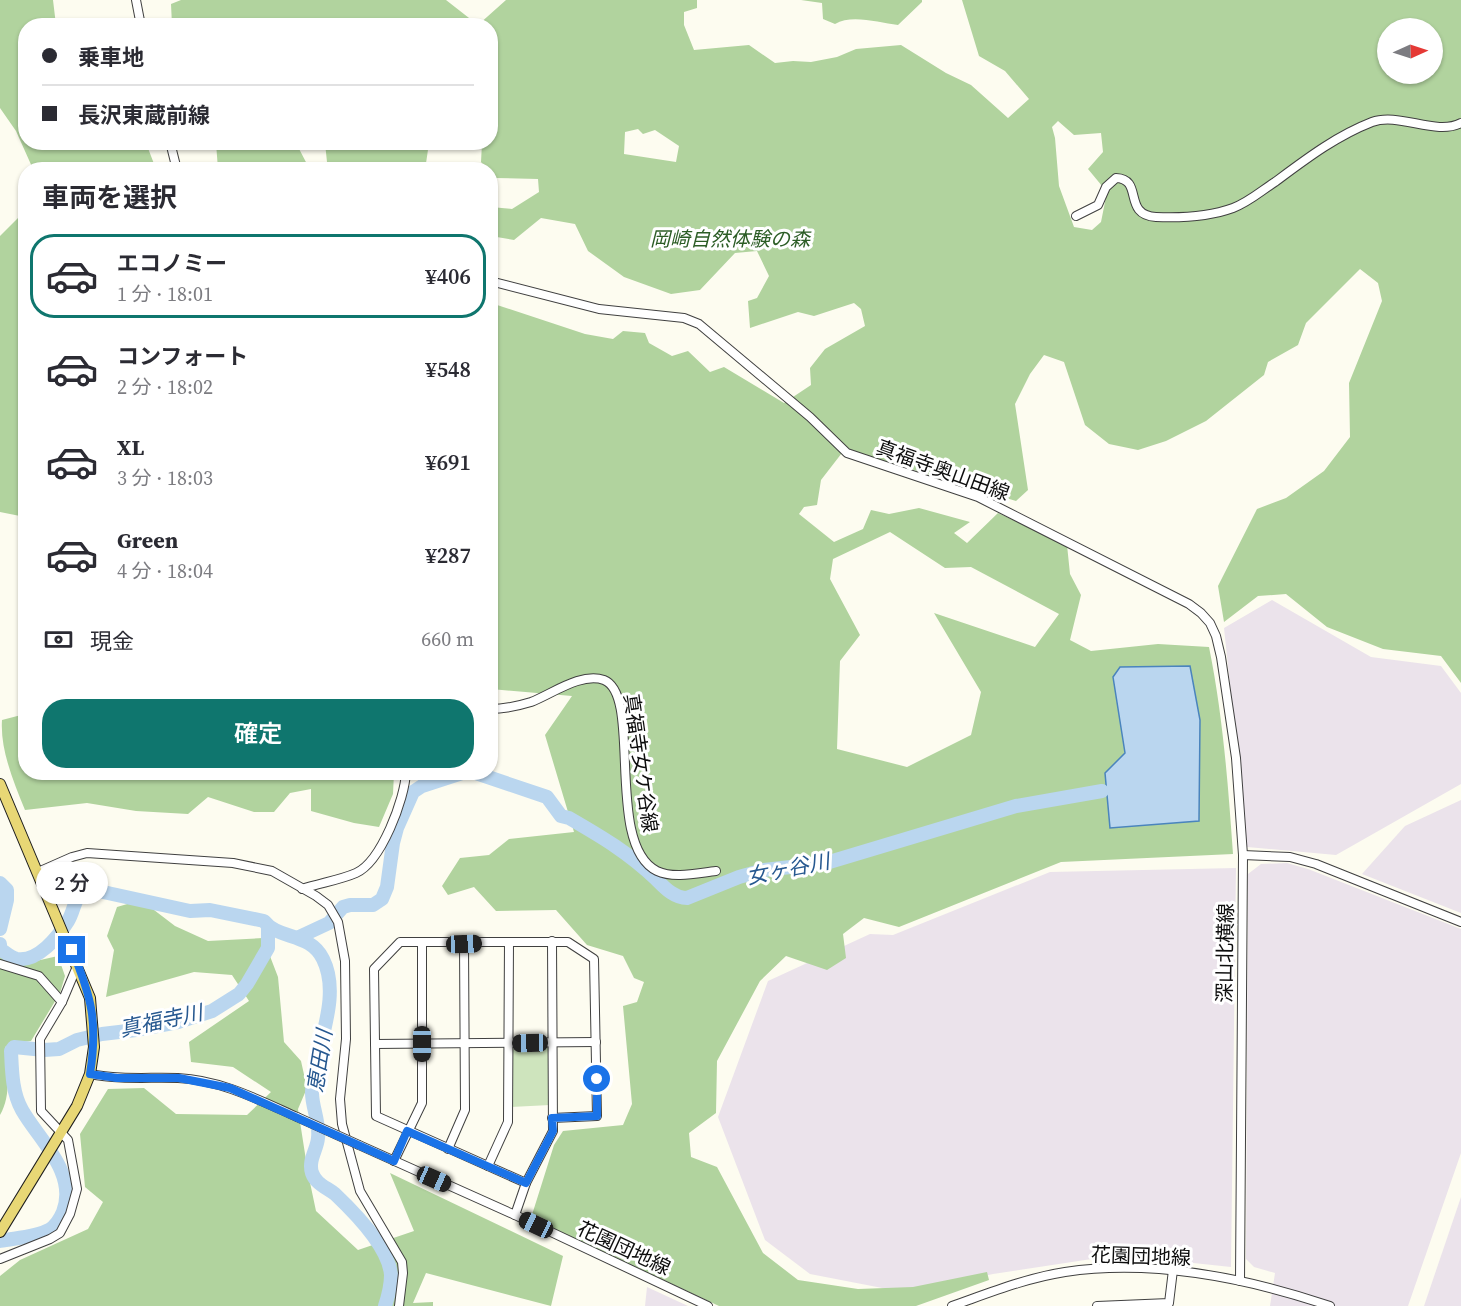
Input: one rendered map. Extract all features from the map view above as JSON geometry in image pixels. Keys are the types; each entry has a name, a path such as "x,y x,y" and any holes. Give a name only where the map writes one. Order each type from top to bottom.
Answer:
{"main road":[{"path":"0,784 78,964 90,998 94,1028 90,1074 77,1106 2,1225"}],"street":[{"path":"136,0 139,18"},
{"path":"1076,216 1098,206 1106,187 1116,178 1122,178 1131,185 1138,211 1143,215 1156,217 1201,214 1231,209 1248,201 1333,140 1375,121 1391,120 1451,127 1461,123"},
{"name":"真福寺奥山田線","path":"498,283 599,309 684,318 699,324 810,417 847,453 978,497 1201,612 1210,623 1216,636 1221,657 1236,758 1243,855"},
{"name":"真福寺女ケ谷線","path":"498,709 510,708 532,701 583,680 594,679 612,685 625,738 628,818 637,847 652,868 665,874 716,871"},
{"path":"302,889 357,873 373,860 396,816 403,796 405,780"},
{"path":"38,872 87,853 233,862 272,871 328,905 336,917 340,931 346,977 345,1053 340,1099 342,1124 360,1191 402,1262 403,1274 399,1306"},
{"path":"1243,855 1290,858 1316,864 1461,922"},
{"name":"深山北横線","path":"1240,1281 1243,855"},
{"path":"515,1215 526,1183 553,1131 552,941"},
{"path":"526,1183 376,1116 374,969 400,942 464,944 567,942 594,959 597,1116 552,1118"},
{"path":"488,1166 508,1122 509,942"},
{"path":"394,1161 422,1103 422,943"},
{"path":"448,1149 465,1110 464,944"},
{"path":"0,964 39,976 62,1002"},
{"path":"0,1259 60,1233 70,1214 77,1189 68,1140 59,1136 41,1111 39,1042 62,1002 78,964"},
{"path":"375,1044 596,1042"},
{"name":"花園団地線","path":"90,1074 117,1078 179,1078 230,1088 515,1215 708,1306"},
{"name":"花園団地線","path":"952,1306 1005,1287 1064,1272 1101,1268 1173,1270 1240,1281 1301,1296 1330,1306"},
{"path":"1097,1306 1169,1303 1173,1270"}],"shaded area":[{"path":"1272,600 1371,657 1441,666 1461,693 1461,784 1336,855 1247,847 1224,628"},
{"path":"1461,800 1461,913 1362,874 1405,826"},
{"path":"1287,863 1308,869 1461,929 1461,1153 1408,1306 1270,1306 1275,1273 1254,1267 1246,1259 1248,874 1261,864"},
{"path":"1236,868 1231,1267 1118,1255 993,1274 908,1293 810,1274 765,1240 718,1117 768,981 870,934 893,935 1050,872"},
{"path":"1461,1197 1461,1306 1424,1306"},
{"path":"647,1287 688,1306 645,1306"}],"green space":[{"path":"0,0 53,0 55,18 18,18 18,135 0,108"},
{"name":"岡崎自然体験の森","path":"181,0 446,0 469,18 172,18 171,4"},
{"name":"岡崎自然体験の森","path":"506,0 697,0 697,8 684,12 684,25 694,50 749,45 775,63 811,62 837,57 856,49 901,45 946,73 971,85 1008,118 1029,99 1005,71 979,56 962,0 1461,0 1461,683 1441,656 1383,649 1327,627 1286,594 1258,596 1224,622 1218,586 1257,509 1286,498 1324,471 1350,437 1349,383 1382,301 1378,283 1360,269 1306,323 1298,345 1268,362 1264,375 1206,421 1166,441 1138,450 1109,444 1085,425 1064,362 1044,355 1030,374 1015,404 1028,490 1016,501 845,449 821,480 817,505 804,507 799,514 834,542 863,529 871,510 889,514 919,508 970,522 954,533 967,543 998,513 1067,545 1070,574 1081,595 1070,640 1091,651 1158,644 1209,647 1221,724 1233,854 1061,862 899,927 864,918 843,934 846,958 827,970 786,956 760,981 717,1061 716,1113 689,1133 691,1157 717,1167 763,1253 798,1280 858,1289 913,1287 987,1272 989,1280 916,1306 719,1306 531,1218 554,1145 563,1131 623,1125 632,1104 623,1006 637,1002 644,982 634,978 623,956 587,945 556,910 496,911 474,887 448,895 442,886 460,858 489,855 509,839 574,832 545,735 572,696 498,690 498,305 585,334 613,339 623,331 645,333 649,343 672,356 688,351 710,372 724,367 784,403 811,385 810,368 825,349 865,326 861,309 854,303 814,316 798,312 750,328 748,301 757,298 769,276 757,251 735,253 700,290 671,294 624,277 588,251 575,224 541,218 514,240 498,237 498,208 512,209 539,192 538,179 498,178 498,162 481,162 482,150 498,150 498,18 486,18","holes":["1058,121 1074,135 1101,133 1103,152 1088,169 1107,192 1101,222 1092,230 1074,227 1059,186 1052,127","638,129 643,134 655,130 679,146 676,162 624,154 625,132","890,532 945,568 971,567 1059,614 1035,647 934,613 981,692 971,735 907,767 837,749 840,661 860,635 830,579 833,559"]},
{"path":"801,0 922,0 922,2 898,25 857,19 835,24 823,19 822,3"},
{"path":"24,150 149,150 153,162 30,162"},
{"path":"217,150 300,150 306,162 217,162"},
{"path":"326,150 428,150 426,162 327,162"},
{"path":"18,218 18,516 0,512 0,236"},
{"path":"18,716 18,780 394,780 393,794 379,827 354,823 311,811 311,789 290,793 274,812 254,812 208,797 188,814 136,811 87,803 25,810 16,789 3,743 2,720"},
{"path":"141,900 175,926 208,941 263,938 278,977 284,1042 301,1061 307,1088 298,1109 316,1211 358,1250 414,1231 390,1173 563,1256 551,1306 426,1273 413,1303 433,1302 433,1306 0,1306 0,1276 20,1260 88,1229 103,1202 85,1187 80,1134 108,1089 144,1088 176,1114 247,1115 271,1092 233,1067 191,1062 189,1042 249,1001 232,975 194,972 106,997 114,950 107,936 117,907"},
{"path":"0,955 6,961 27,963 58,956 65,976 60,993 31,1041 5,1047 7,1090 0,1115"},
{"path":"550,1046 550,1105 511,1107 510,1047"}],"water":[{"path":"1190,666 1200,720 1199,821 1110,828 1105,773 1125,753 1113,677 1120,667"}],"waterway":[{"name":"女ヶ谷川","path":"299,937 329,923 343,907 373,905 382,899 387,887 397,828 413,792 422,786 440,780"},
{"name":"女ヶ谷川","path":"497,780 547,797 561,816 569,818 625,853 670,892 687,898 739,877 764,870 826,863 1016,806 1102,791"},
{"name":"真福寺川","path":"0,883 7,890 0,929"},
{"name":"恵田川","path":"0,944 0,949 17,959 25,959 40,953 64,927 82,891 94,890 190,911 210,910 264,921 277,931 302,940 317,950 323,959 330,991 329,1008 312,1093 318,1132 311,1168 316,1180 351,1210 384,1253 391,1275 385,1306"},
{"name":"真福寺川","path":"0,1241 32,1236 49,1230 61,1217 66,1198 61,1170 22,1110 16,1096 11,1051 14,1047 59,1049 77,1040 178,1022 212,1011 239,994 247,984 268,948 268,926"}],"route":[{"path":"72,950 90,998 94,1047 90,1074 117,1078 179,1078 230,1088 394,1161 407,1131 526,1183 553,1131 552,1118 597,1116 597,1079"}]}
